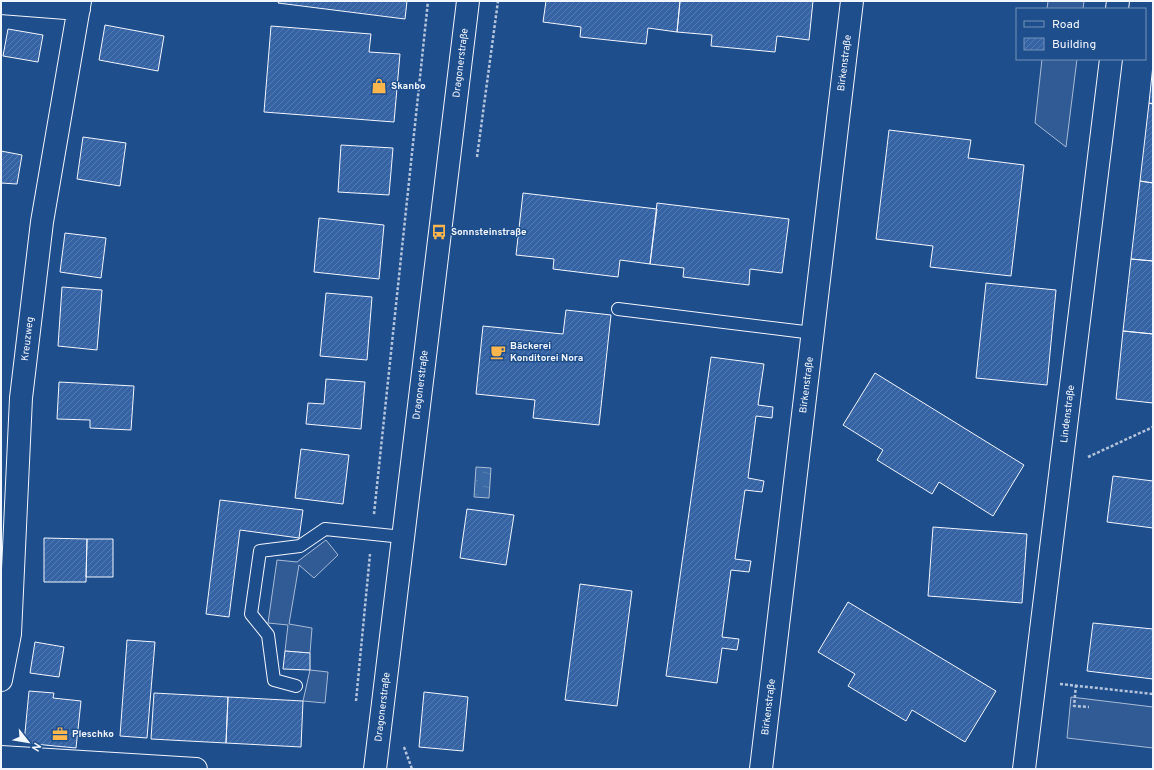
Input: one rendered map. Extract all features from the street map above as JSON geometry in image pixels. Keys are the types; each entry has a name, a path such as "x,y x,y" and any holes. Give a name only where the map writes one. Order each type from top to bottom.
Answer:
{"street":[{"name":"Dragonerstraße","path":"375,769 468,1"},
{"name":"Birkenstraße","path":"761,769 852,1"},
{"path":"1,3 80,5"},
{"name":"Kreuzweg","path":"1,680 10,634 21,398 42,222 80,5"},
{"name":"Lindenstraße","path":"1024,769 1111,60"},
{"path":"1,757 196,769"}],"lane":[{"path":"618,309 813,333"},
{"path":"296,686 274,680 268,635 252,614 260,551 300,546 325,530 403,537"}],"path":[{"path":"355,706 428,1"},
{"path":"1063,454 1087,458 1153,427"},
{"path":"1035,681 1153,694"},
{"path":"1076,686 1074,706 1089,707"}],"shaded area":[{"path":"1048,1 1084,1 1083,8 1047,8"},
{"path":"1042,60 1077,60 1066,147 1035,123"},
{"path":"326,540 338,555 314,578 299,565 289,624 312,628 310,653 285,651 288,625 268,623 277,560 297,562"},
{"path":"310,670 328,672 325,703 303,701"},
{"path":"1071,697 1153,707 1153,748 1067,738"}],"water":[{"path":"476,467 491,468 489,498 474,497"}],"building":[{"path":"279,1 407,1 405,19 278,3"},
{"path":"546,1 680,1 677,32 648,28 646,44 580,37 581,27 543,22"},
{"path":"680,1 813,1 809,40 777,36 775,52 711,46 712,35 677,32"},
{"path":"105,25 164,36 158,71 99,60"},
{"path":"271,26 371,34 369,52 400,54 394,122 264,112"},
{"path":"8,29 43,35 38,62 3,56"},
{"path":"1153,65 1153,104 1149,103"},
{"path":"1149,103 1153,104 1153,183 1140,181"},
{"path":"889,130 971,140 968,158 1024,165 1011,276 930,267 933,246 876,239"},
{"path":"83,137 126,143 120,186 77,179"},
{"path":"341,145 393,148 389,195 338,192"},
{"path":"1,151 22,155 17,184 1,183"},
{"path":"1140,181 1153,183 1153,261 1131,259"},
{"path":"523,193 657,209 650,264 620,260 618,277 553,269 554,259 516,255"},
{"path":"657,203 789,219 782,273 750,269 749,285 683,277 684,268 650,264"},
{"path":"319,218 384,225 379,279 314,272"},
{"path":"65,233 106,238 101,278 60,272"},
{"path":"1131,259 1153,261 1153,334 1123,331"},
{"path":"986,283 1056,290 1047,385 976,378"},
{"path":"62,287 102,290 97,350 58,346"},
{"path":"326,293 372,297 367,360 320,356"},
{"path":"566,310 611,315 599,425 533,418 535,400 476,394 483,326 563,334"},
{"path":"1123,331 1153,334 1153,403 1116,399"},
{"path":"711,357 764,364 758,405 773,407 772,418 756,416 748,478 764,481 762,492 745,490 735,559 751,561 749,572 731,570 722,637 739,639 737,650 722,648 717,683 666,676"},
{"path":"875,373 1024,465 993,516 939,482 932,494 877,460 883,450 843,425"},
{"path":"326,379 365,382 361,429 306,424 308,403 324,404"},
{"path":"59,382 134,386 131,430 90,428 90,420 57,419"},
{"path":"301,449 349,455 343,504 295,498"},
{"path":"1113,476 1153,481 1153,528 1107,522"},
{"path":"220,500 303,510 299,538 240,530 229,617 206,614"},
{"path":"467,509 514,515 506,565 460,558"},
{"path":"933,527 1027,534 1022,603 928,596"},
{"path":"44,538 87,539 86,582 44,582"},
{"path":"87,539 113,539 113,577 86,577"},
{"path":"580,584 632,591 617,706 565,700"},
{"path":"848,602 996,691 965,742 912,710 906,721 848,686 855,674 818,652"},
{"path":"1093,623 1153,629 1153,679 1087,671"},
{"path":"127,640 155,642 147,738 120,736"},
{"path":"35,642 64,647 59,677 30,673"},
{"path":"285,651 310,653 310,670 283,669"},
{"path":"29,691 54,693 53,698 81,701 76,748 24,743"},
{"path":"424,692 468,697 463,751 419,747"},
{"path":"154,693 228,697 226,743 151,739"},
{"path":"228,697 303,701 301,747 226,743"}],"place":[{"name":"Skanbo","path":"379,86"},
{"name":"Sonnsteinstraße","path":"439,232"},
{"name":"Bäckerei Konditorei Nora","path":"498,352"},
{"name":"Pleschko","path":"60,734"}]}
